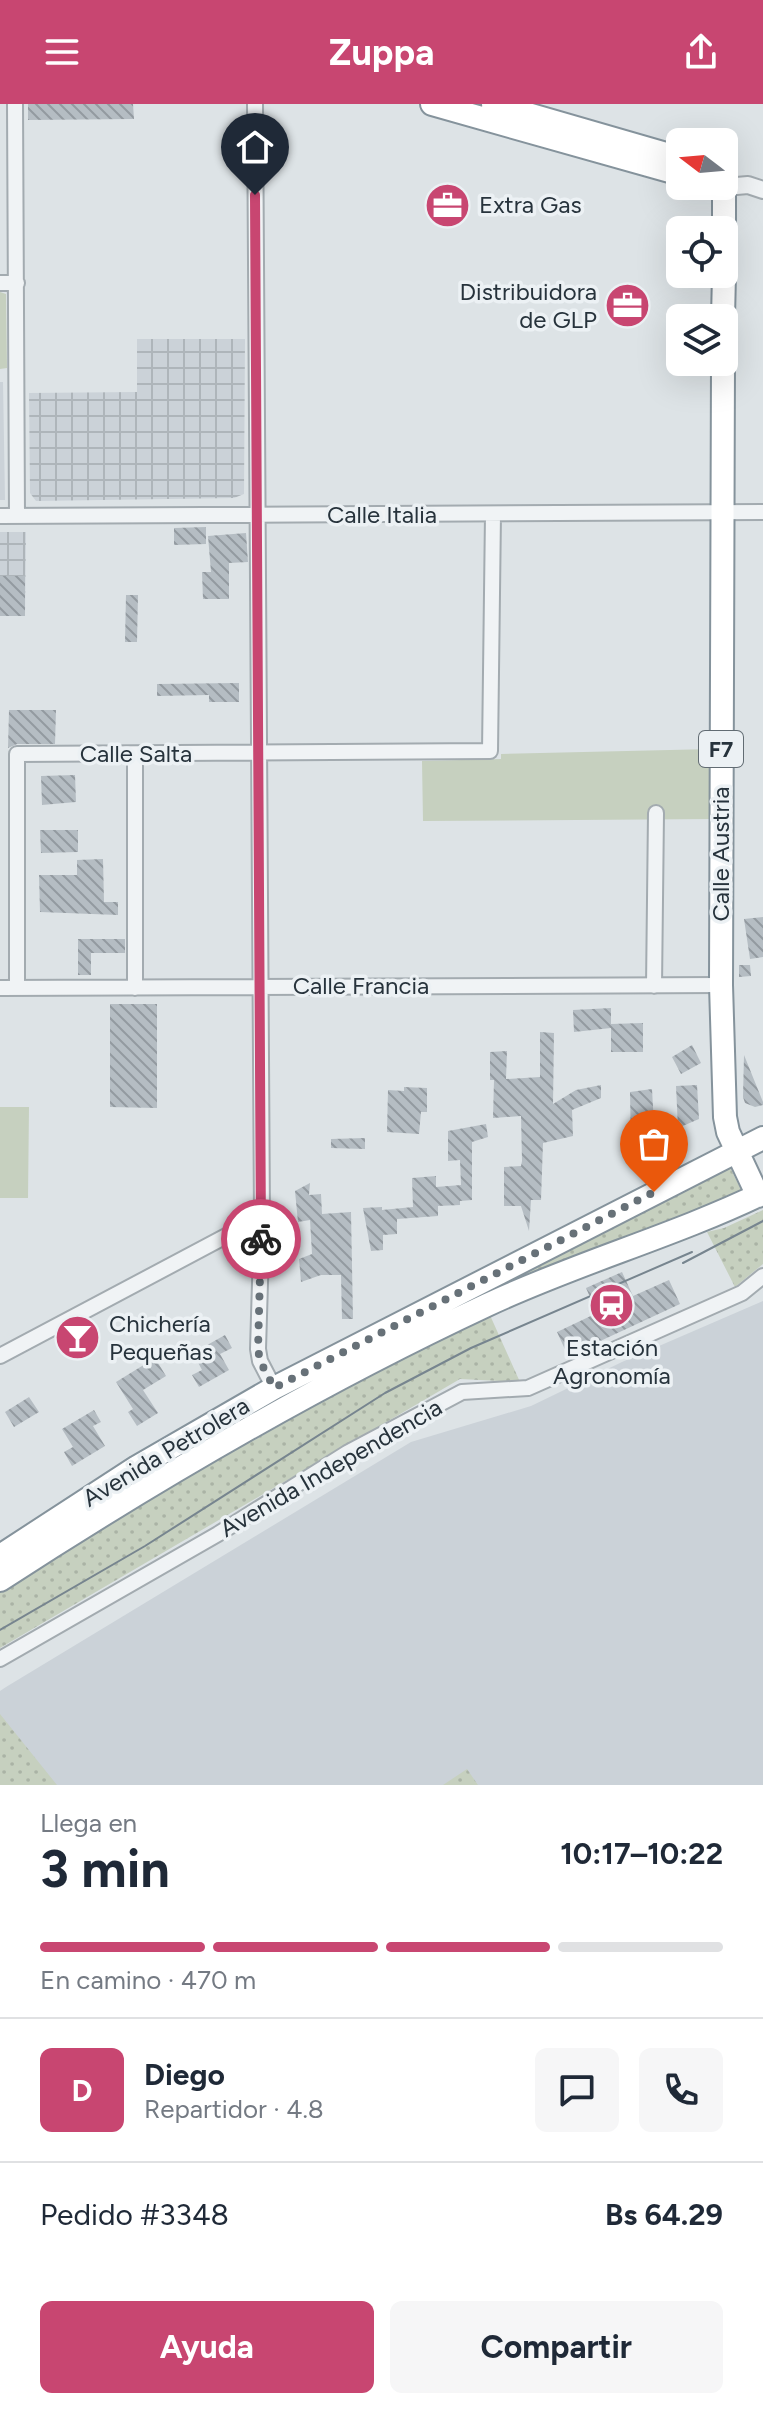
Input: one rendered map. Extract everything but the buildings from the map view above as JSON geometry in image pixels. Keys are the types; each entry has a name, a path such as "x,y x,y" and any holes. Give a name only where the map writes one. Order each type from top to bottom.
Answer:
{"highway":[{"path":"493,104 666,154"},
{"path":"447,106 666,170"},
{"name":"Calle Austria","path":"723,376 721,985 725,1117 737,1150 760,1194"},
{"name":"Avenida Petrolera","path":"0,1556 137,1467 274,1388 763,1138"},
{"name":"Avenida Petrolera","path":"0,1580 206,1451 375,1359 490,1303 760,1194"}],"street":[{"path":"15,104 17,516"},
{"path":"255,104 262,1217 258,1349 260,1361 274,1388"},
{"path":"0,283 17,283"},
{"path":"0,376 17,375"},
{"name":"Calle Italia","path":"0,516 763,512"},
{"name":"Calle Salta","path":"17,988 17,754 490,751 493,514"},
{"path":"135,755 135,988"},
{"path":"654,986 656,813"},
{"name":"Calle Francia","path":"0,988 721,985"},
{"path":"0,1356 262,1217"},
{"name":"Avenida Independencia","path":"0,1659 218,1534 347,1453 462,1392 528,1388 742,1293 763,1276"}],"shaded area":[{"path":"137,339 245,339 244,494 234,498 36,501 30,493 29,393 137,392"},
{"path":"0,382 3,382 5,500 0,500"},
{"path":"0,532 26,532 25,616 0,616"},
{"path":"763,1301 763,1785 0,1785 0,1691 6,1687 411,1442 531,1406 622,1362"}],"green space":[{"path":"0,292 6,294 7,368 0,369"},
{"path":"713,749 713,819 423,821 422,761 501,759 501,754"},
{"path":"0,1107 29,1107 28,1198 0,1198"},
{"path":"729,1165 742,1192 523,1280 0,1573 0,1565 269,1400"},
{"path":"763,1210 763,1264 735,1287 707,1232 724,1228"},
{"path":"489,1313 520,1382 460,1379 0,1648 0,1592 111,1518 234,1444 255,1440 363,1375"},
{"path":"0,1714 57,1785 0,1785"},
{"path":"467,1769 478,1785 443,1785"}],"tram line":[{"path":"683,1263 763,1221"},
{"path":"0,1630 145,1546 385,1393 471,1348 692,1252"}],"way so far":[{"path":"261,1239 258,1349 260,1361 274,1388 654,1192"}],"place":[{"name":"Extra Gas","path":"448,205"},
{"name":"Distribuidora de GLP","path":"628,306"},
{"name":"Estación Agronomía","path":"612,1306"},
{"name":"Chichería Pequeñas","path":"78,1338"}],"route":[{"path":"255,195 261,1239"}]}
